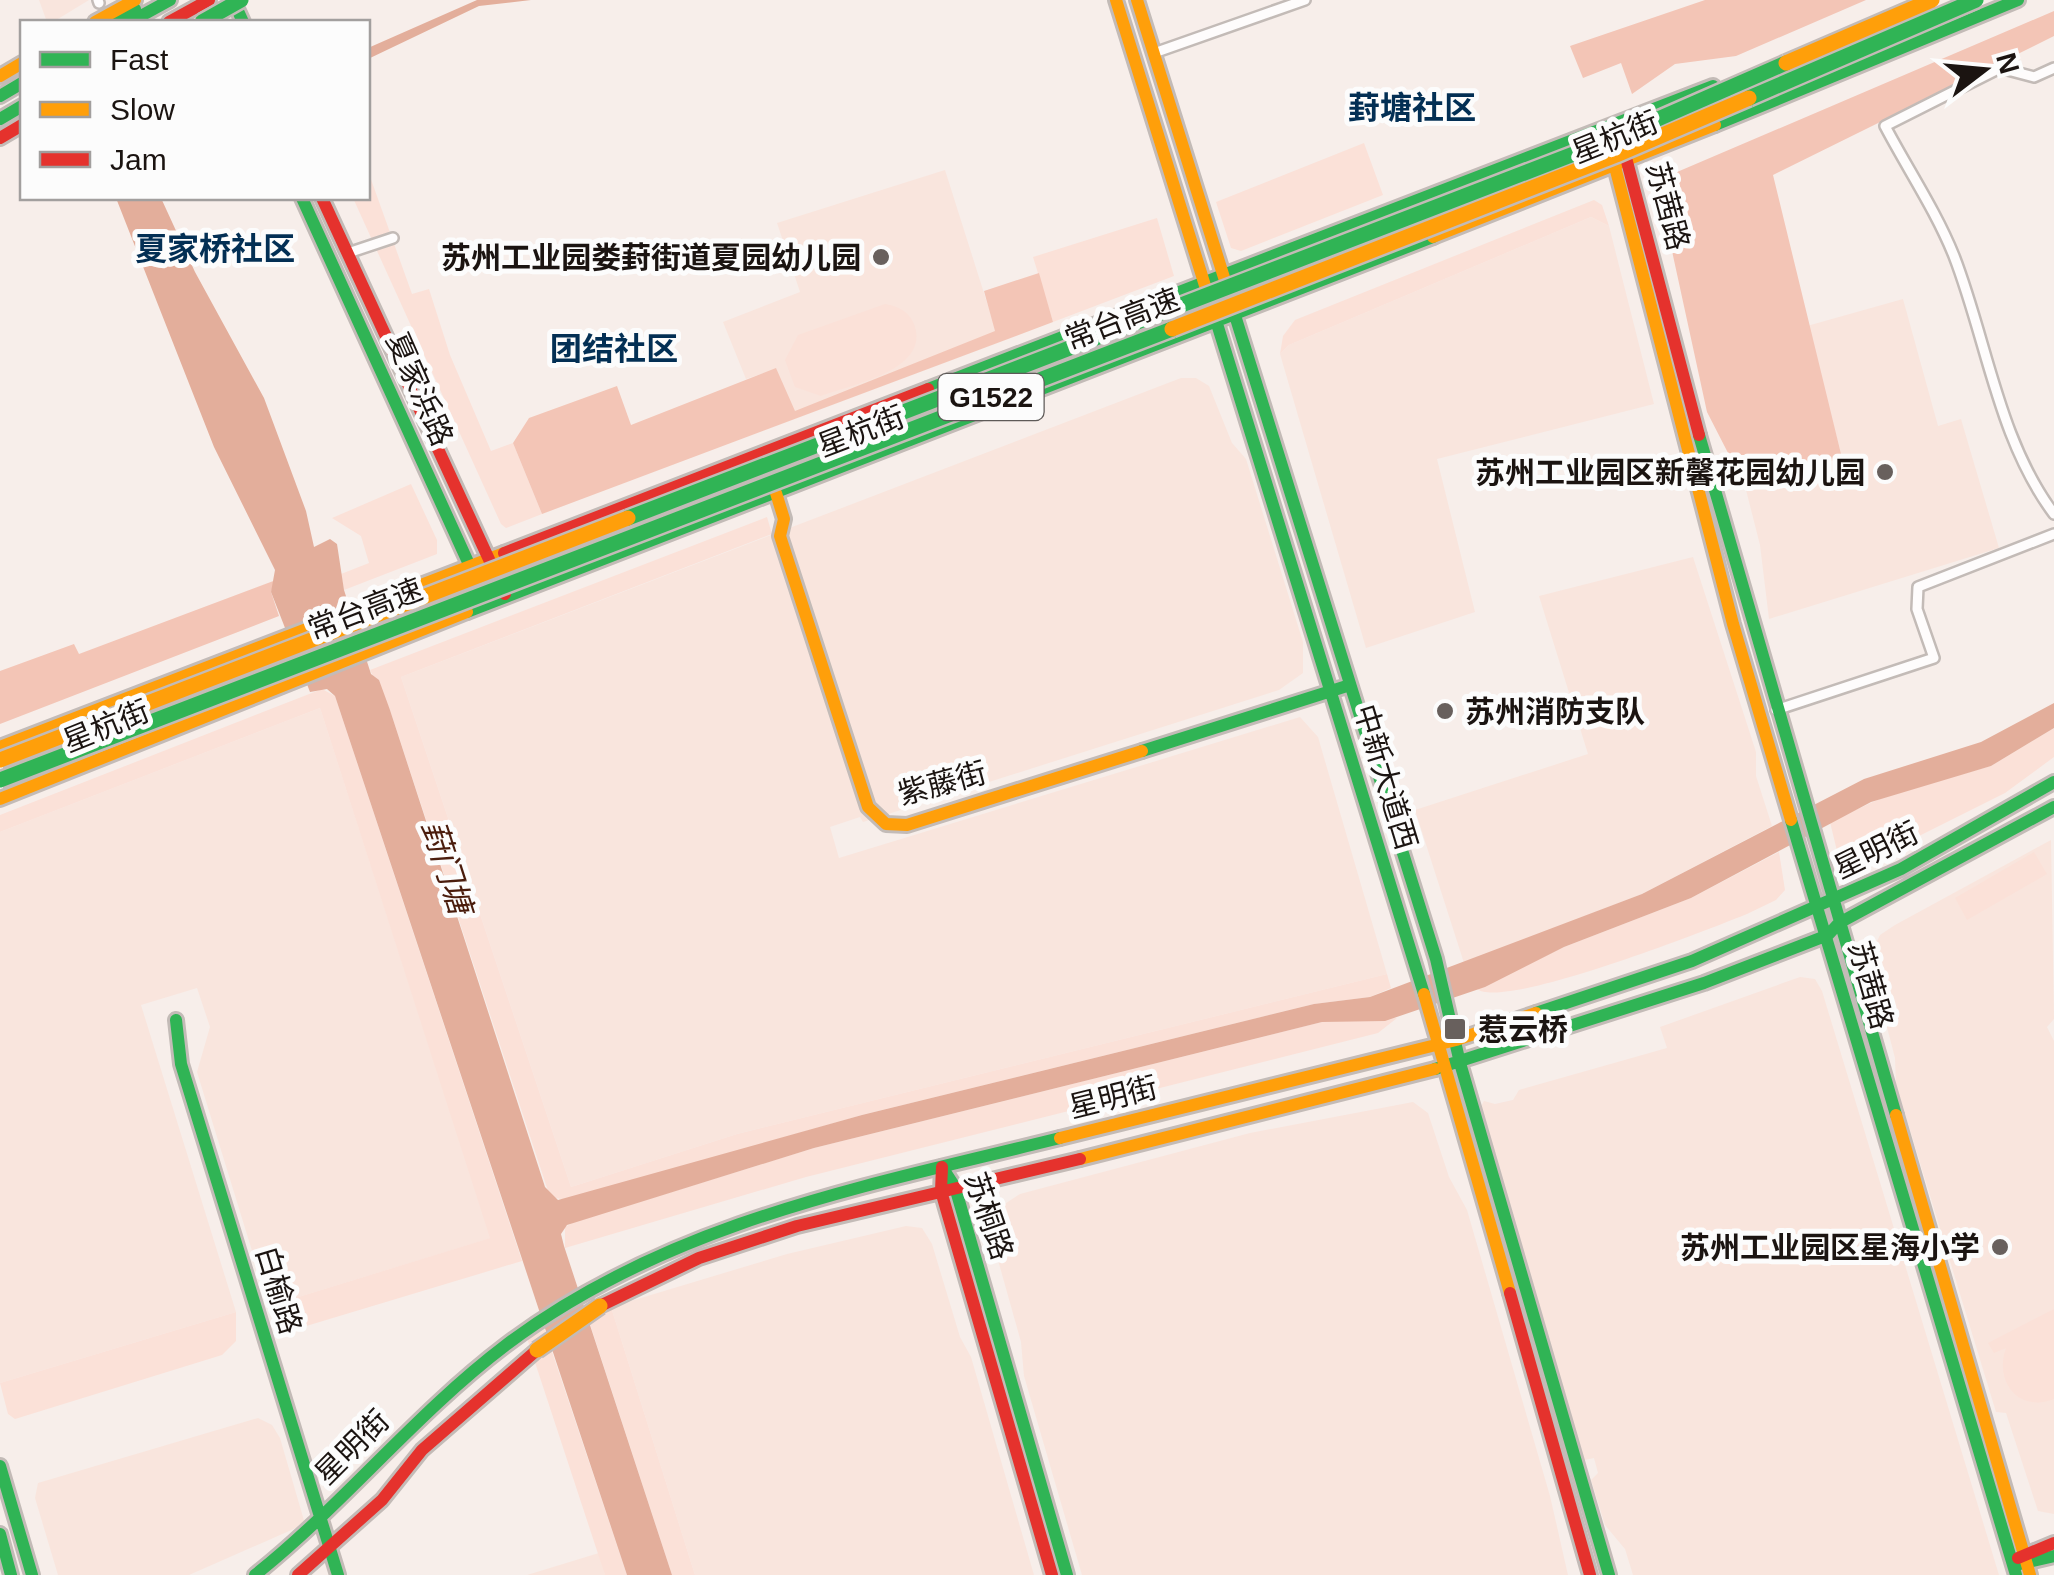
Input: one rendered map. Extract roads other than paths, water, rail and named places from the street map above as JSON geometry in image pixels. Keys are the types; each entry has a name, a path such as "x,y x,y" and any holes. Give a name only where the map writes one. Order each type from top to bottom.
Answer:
{"main road":[{"path":"99,20 135,0"},
{"path":"116,20 152,0"},
{"path":"134,20 170,0"},
{"path":"206,20 241,0"},
{"name":"中新大道西","path":"1116,0 1439,1044 1453,1065 1609,1575"},
{"name":"中新大道西","path":"1137,0 1449,1004 1456,1040 1453,1065 1590,1575"},
{"name":"星杭街","path":"0,747 1205,286 1929,0"},
{"name":"常台高速","path":"0,760 1610,140 1929,0"},
{"name":"常台高速","path":"0,780 1474,212 1976,0"},
{"name":"星杭街","path":"0,798 506,596 1236,317 2018,0"},
{"path":"175,20 219,1"},
{"path":"189,20 219,1"},
{"path":"219,1 241,20"},
{"name":"苏茜路","path":"1612,126 1733,624 1794,801 2022,1566"},
{"name":"苏茜路","path":"1621,164 1776,710 1794,801"},
{"name":"夏家浜路","path":"303,200 488,604"},
{"name":"夏家浜路","path":"323,200 506,596"},
{"path":"1217,324 1230,296 1380,238 1394,212"},
{"path":"1070,380 1094,349 1210,304 1224,278"},
{"path":"377,361 394,353"},
{"name":"紫藤街","path":"776,493 784,519 780,536 848,748 868,807 886,824 907,825 1350,685"},
{"name":"星明街","path":"255,1575 320,1518 426,1412 530,1326 592,1287 694,1236 748,1217 942,1167 1456,1040 1692,961 1826,906 1961,838 2054,782"},
{"name":"星明街","path":"298,1575 382,1500 422,1450 537,1350 600,1306 744,1241 1453,1065 1703,988 1833,929 2054,807"},
{"name":"白榆路","path":"176,1020 181,1064 338,1575"},
{"name":"苏桐路","path":"942,1167 1052,1575"},
{"name":"苏桐路","path":"948,1189 1067,1575"},
{"path":"0,1466 32,1575"},
{"path":"0,1534 11,1575"},
{"path":"2022,1566 2054,1543"},
{"path":"2022,1566 2054,1556"}],"street":[{"path":"1154,52 1305,0"},
{"path":"2054,68 2034,78 2000,68 1885,126 1953,254 1998,399 2017,447 2054,514"},
{"path":"348,253 393,238"},
{"path":"1776,710 1934,658 1918,609 1918,587 2054,534"}],"place":[{"name":"苏州工业园娄葑街道夏园幼儿园","path":"881,257"},
{"name":"苏州工业园区新馨花园幼儿园","path":"1885,472"},
{"name":"苏州消防支队","path":"1445,711"},
{"name":"惹云桥","path":"1455,1029"},
{"name":"苏州工业园区星海小学","path":"2000,1247"}],"district":[{"name":"葑塘社区","path":"1412,108"},
{"name":"夏家桥社区","path":"215,249"},
{"name":"团结社区","path":"614,349"}],"water label":[{"name":"葑门塘","path":"447,867"}]}
